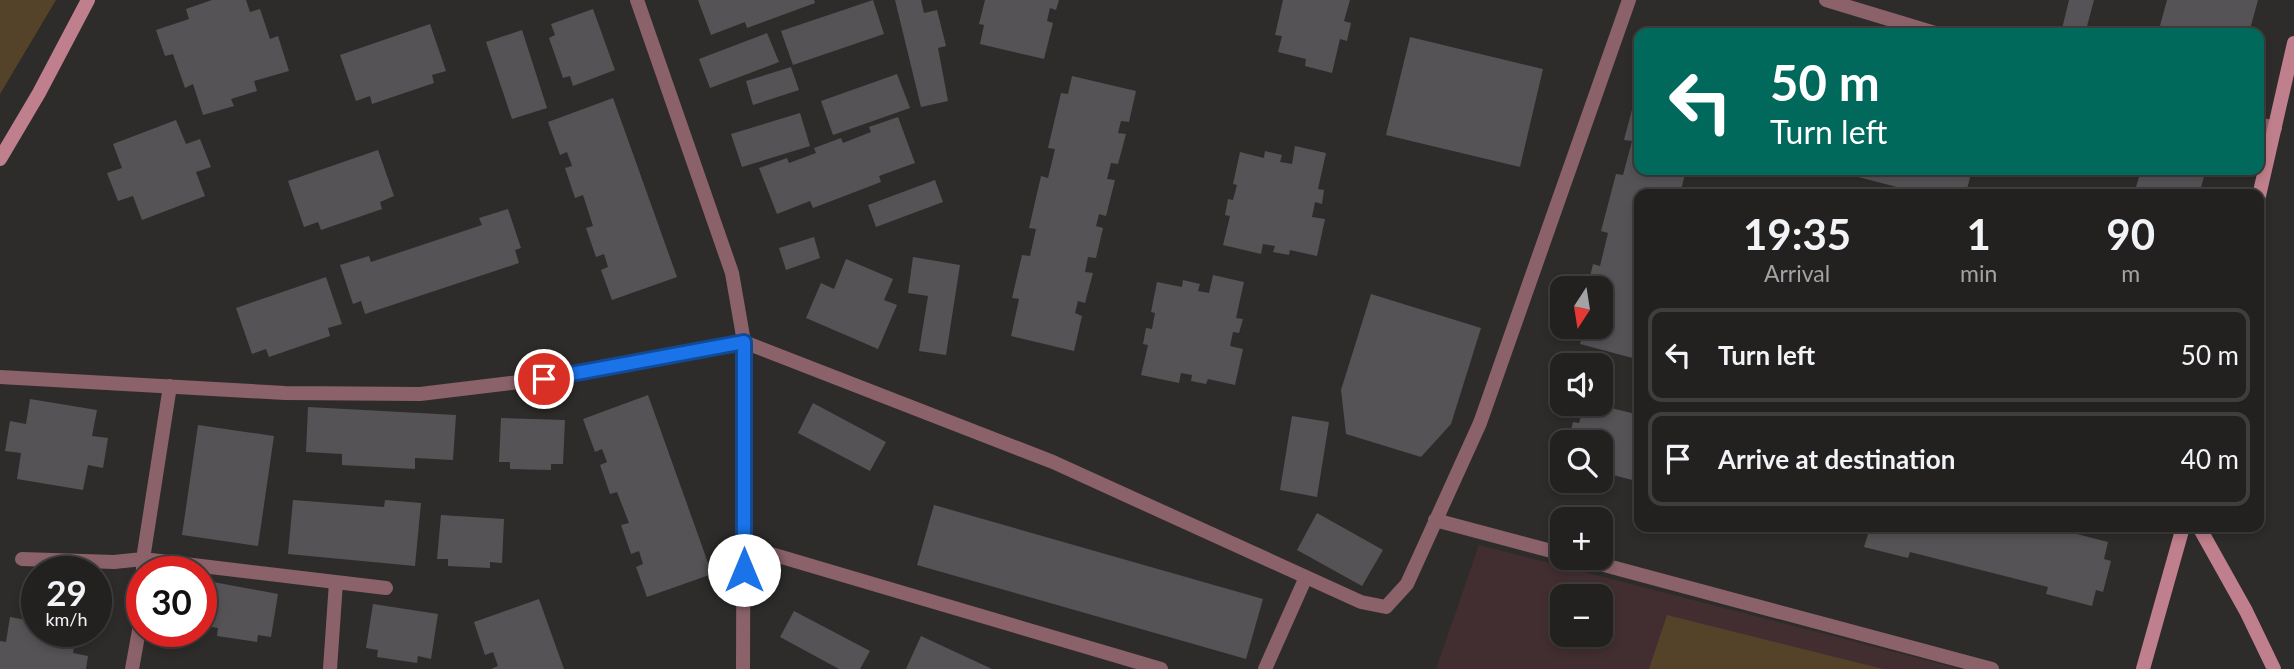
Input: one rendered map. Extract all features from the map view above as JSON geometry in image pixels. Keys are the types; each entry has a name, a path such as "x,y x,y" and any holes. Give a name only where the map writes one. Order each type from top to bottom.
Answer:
{"street":[{"path":"0,159 39,93 88,0"},
{"path":"637,0 732,272 744,342 743,669"},
{"path":"0,377 285,393 420,394 544,379 744,342 1053,462 1361,602 1387,607 1407,584 1480,423 1629,0"},
{"path":"1826,0 1918,28"},
{"path":"2264,175 2294,43"},
{"path":"2264,125 2275,128"},
{"path":"144,556 170,386"},
{"path":"1435,520 1550,551"},
{"path":"2143,669 2182,532"},
{"path":"2202,532 2246,611 2274,669"},
{"path":"744,546 1161,669"},
{"path":"1613,567 1992,669"},
{"path":"217,572 386,588"},
{"path":"1265,669 1306,577"},
{"path":"330,669 337,582"},
{"path":"132,669 136,647"}],"shaded area":[{"path":"0,0 56,0 0,94"},
{"path":"1479,545 1550,563 1550,570 1576,570 1960,669 1436,669"},
{"path":"1667,615 1883,669 1649,669"}],"building":[{"path":"212,0 246,0 250,12 260,9 270,39 278,36 289,71 254,81 257,91 231,99 234,106 203,115 193,84 185,88 173,54 165,56 156,30 189,19 186,9"},
{"path":"698,0 814,0 815,3 747,28 745,22 711,35"},
{"path":"873,0 884,34 793,65 781,31"},
{"path":"895,0 921,0 924,13 937,10 946,46 938,48 948,101 921,107"},
{"path":"985,0 1059,0 1056,10 1050,8 1047,21 1053,23 1044,59 980,44 984,25 979,24"},
{"path":"1283,0 1350,0 1344,21 1351,23 1347,41 1340,39 1332,73 1305,66 1306,59 1278,52 1282,36 1275,35"},
{"path":"2069,0 2094,0 2087,28 2062,28"},
{"path":"2167,0 2258,0 2250,28 2159,28"},
{"path":"593,9 615,70 573,86 570,76 563,78 549,38 555,35 551,24"},
{"path":"430,24 446,71 432,75 434,83 372,104 370,96 356,101 340,55"},
{"path":"522,30 547,108 512,119 486,42"},
{"path":"767,33 779,62 710,88 699,59"},
{"path":"1410,37 1543,69 1520,167 1386,135"},
{"path":"791,67 799,90 753,105 746,81"},
{"path":"897,74 910,108 833,135 821,101"},
{"path":"1072,76 1136,91 1129,122 1121,121 1118,133 1126,134 1118,164 1111,163 1107,179 1115,180 1106,216 1099,214 1096,226 1103,228 1096,258 1088,257 1085,272 1093,273 1085,303 1078,301 1075,313 1082,316 1074,351 1011,336 1019,299 1012,298 1022,255 1030,256 1036,229 1029,228 1041,176 1048,178 1055,149 1048,148 1061,93 1068,94"},
{"path":"613,98 677,277 612,300 601,270 608,267 604,254 596,257 586,228 593,226 583,195 575,198 565,168 572,166 567,152 560,155 548,122"},
{"path":"1634,102 1634,175 1685,175 1681,189 1634,189 1634,358 1580,344 1581,340 1614,340 1614,276 1590,276 1593,264 1600,266 1608,233 1601,231 1616,174 1623,175 1632,141 1624,140"},
{"path":"800,113 810,146 742,167 731,134"},
{"path":"898,117 915,163 879,176 881,182 813,208 810,201 777,214 759,168 787,158 789,163 816,153 814,148 841,138 843,143 871,132 869,127"},
{"path":"176,120 186,144 200,139 211,167 196,172 205,196 142,220 133,196 118,201 107,173 122,168 113,144"},
{"path":"1295,146 1326,153 1318,189 1324,190 1322,204 1315,202 1312,217 1325,219 1317,256 1290,250 1289,255 1273,252 1275,246 1263,244 1261,254 1223,245 1230,216 1225,215 1228,199 1233,200 1237,185 1233,184 1240,152 1264,158 1265,151 1282,155 1280,162 1292,164"},
{"path":"378,150 394,196 380,202 382,209 321,230 318,222 304,227 288,181"},
{"path":"1850,175 1971,175 1967,189 1905,189"},
{"path":"2140,175 2205,175 2200,189 2135,189"},
{"path":"935,180 943,202 876,227 868,205"},
{"path":"508,209 521,248 515,250 519,263 365,314 361,301 353,304 340,265 369,256 371,262 482,225 479,218"},
{"path":"814,237 820,258 786,270 779,248"},
{"path":"913,257 960,265 946,355 919,351 928,296 908,293"},
{"path":"846,259 893,279 884,300 897,305 878,349 806,318 821,283 834,289"},
{"path":"1213,275 1244,282 1236,318 1243,319 1239,333 1233,332 1230,346 1243,349 1235,385 1208,379 1206,384 1191,381 1192,375 1181,373 1179,383 1141,375 1148,345 1143,344 1146,328 1152,329 1155,313 1151,312 1157,282 1182,287 1183,280 1200,284 1198,291 1209,293"},
{"path":"326,277 342,324 328,328 330,336 269,357 266,349 252,354 236,308"},
{"path":"1371,294 1481,328 1451,424 1421,457 1346,434 1341,390"},
{"path":"648,395 712,574 647,597 636,567 643,564 639,551 631,554 621,525 629,523 617,492 610,494 600,465 607,462 602,449 595,452 583,419"},
{"path":"30,399 97,410 92,436 108,438 103,468 88,465 83,490 17,479 21,453 5,451 10,421 26,424"},
{"path":"813,403 886,442 870,471 798,433"},
{"path":"308,407 456,415 453,460 415,458 415,469 342,465 342,454 306,452"},
{"path":"1613,408 1634,414 1634,480 1613,475 1613,430 1571,430 1573,422 1579,423 1581,416 1613,416"},
{"path":"1292,416 1329,422 1317,497 1280,490"},
{"path":"501,418 565,420 563,464 551,464 551,470 510,469 510,462 499,462"},
{"path":"198,425 274,436 258,546 182,535"},
{"path":"293,500 384,507 385,500 421,503 415,566 288,554"},
{"path":"934,505 1263,599 1246,659 917,565"},
{"path":"1317,513 1383,550 1362,586 1297,550"},
{"path":"441,515 504,519 502,563 490,562 490,568 448,566 448,559 437,559"},
{"path":"1869,532 2077,532 2108,542 2104,559 2111,561 2103,592 2096,590 2092,606 2046,594 2048,587 1910,552 1908,558 1864,547"},
{"path":"217,583 278,594 271,637 258,635 257,642 217,636"},
{"path":"539,599 564,669 491,669 498,666 493,652 485,655 474,622"},
{"path":"373,604 438,614 431,659 418,656 417,663 377,657 378,650 366,648"},
{"path":"794,611 870,651 860,669 839,669 780,637"},
{"path":"10,617 21,619 21,647 74,647 73,653 88,656 86,669 0,669 0,641 6,642"},
{"path":"921,636 992,669 906,669"}],"route":[{"path":"544,379 744,342 744,570"}]}
